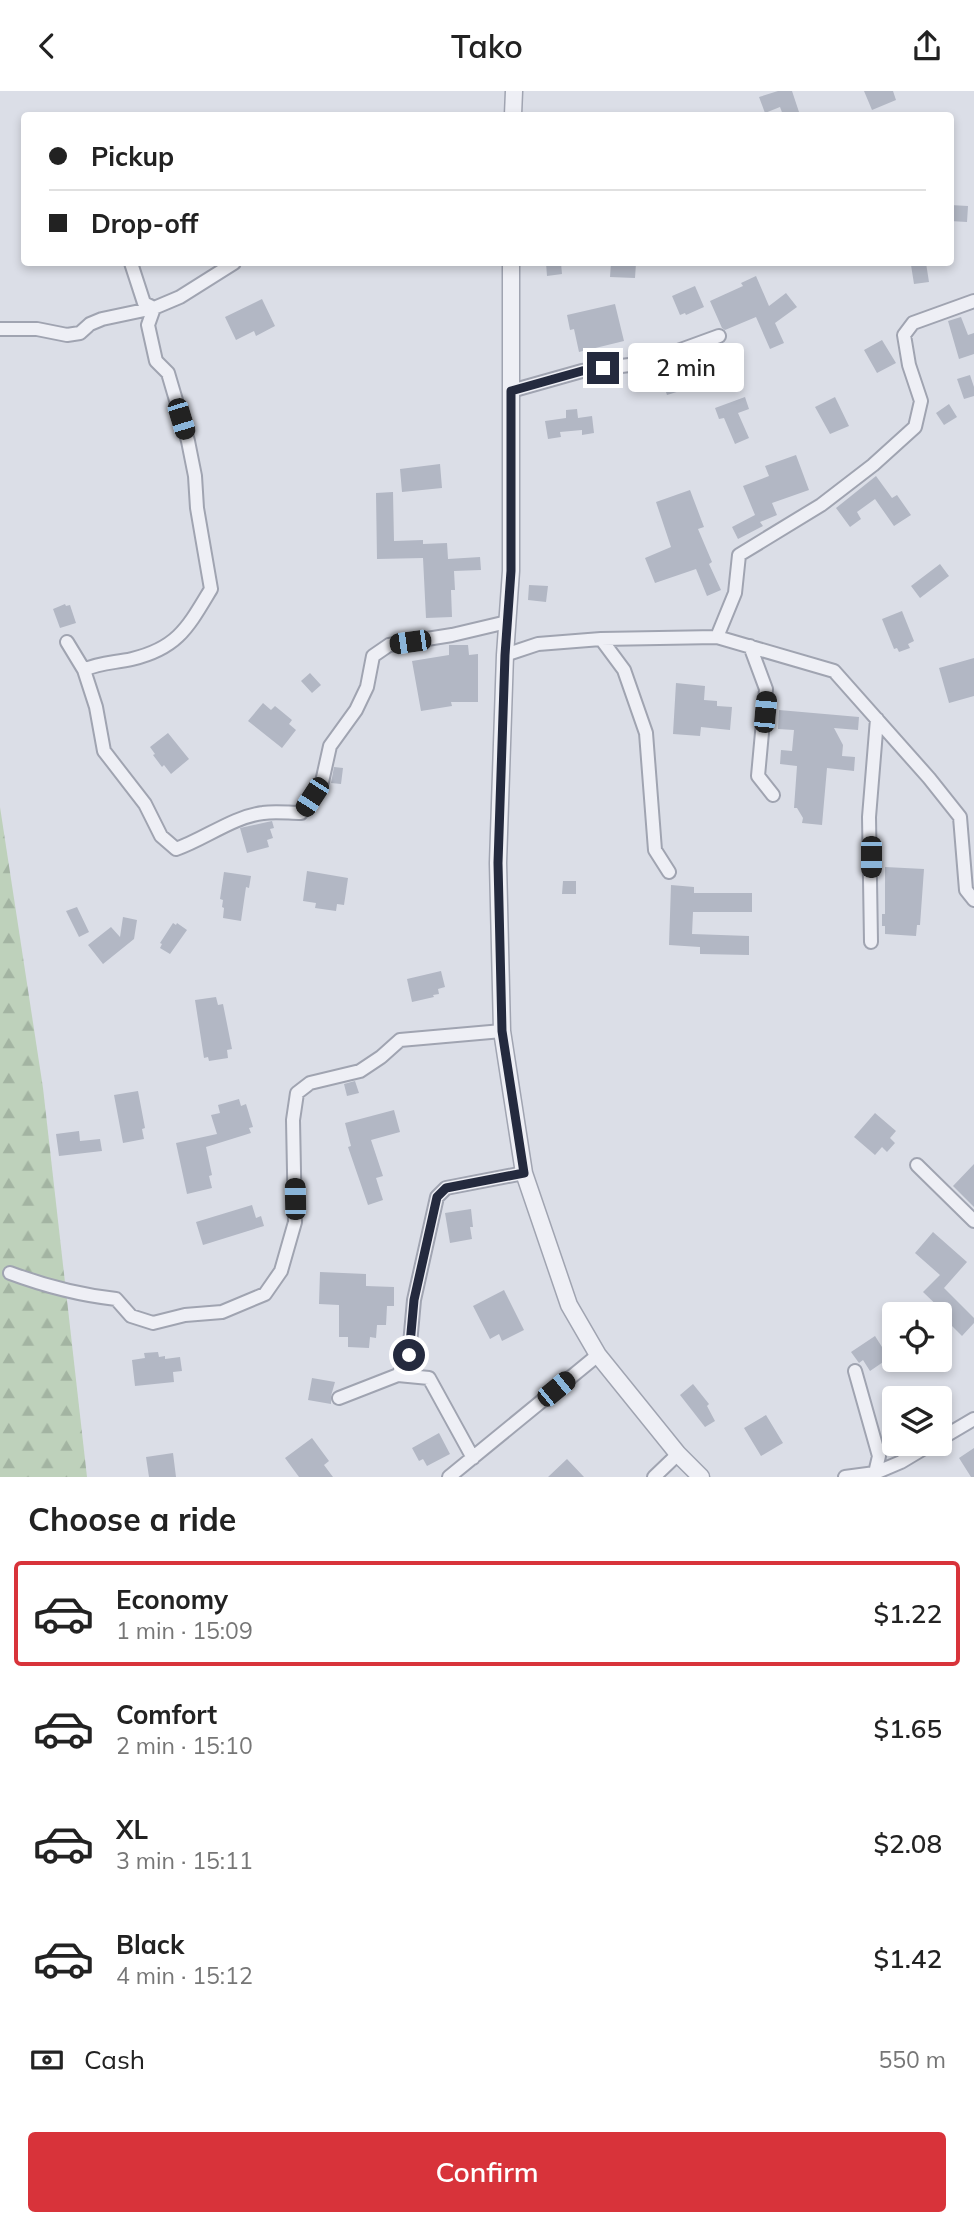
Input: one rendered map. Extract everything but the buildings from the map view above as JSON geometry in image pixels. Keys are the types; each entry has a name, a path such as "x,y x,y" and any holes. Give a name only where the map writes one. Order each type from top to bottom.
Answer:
{"street":[{"path":"513,112 514,91"},
{"path":"132,266 144,303 154,308"},
{"path":"0,329 37,329 67,335 80,333 90,324 102,319 154,308 180,297 229,266"},
{"path":"511,266 511,571 505,655 498,863 502,1031 524,1173 569,1305 598,1355 678,1454 701,1477"},
{"path":"717,637 735,593 739,555 821,505 873,465 915,427 920,401 909,365 904,335 912,323 974,301"},
{"path":"84,670 96,664 130,660 161,650 187,629 211,589 188,442 167,373 156,361 148,325 154,308"},
{"path":"511,391 582,371 645,363 719,336"},
{"path":"67,642 84,670 96,707 104,751 145,804 161,837 176,849 222,827 264,812 302,813 321,782 330,746 356,710 367,687 373,656 390,645 452,635 507,622"},
{"path":"505,655 538,644 601,639 717,637 834,671 960,817 966,890 974,900"},
{"path":"601,639 624,670 646,733 655,850 668,872"},
{"path":"750,646 766,689 758,776 773,795"},
{"path":"871,942 869,817 877,719"},
{"path":"10,1273 45,1286 87,1296 116,1299 131,1316 153,1323 185,1315 222,1312 265,1294 281,1271 295,1222 293,1119 298,1093 310,1083 360,1070 400,1040 502,1031"},
{"path":"917,1165 974,1221"},
{"path":"398,1375 409,1355 414,1300 437,1197 446,1188 524,1173"},
{"path":"449,1477 598,1355"},
{"path":"855,1371 880,1456 875,1473"},
{"path":"339,1398 398,1375 429,1378 473,1458"},
{"path":"952,1432 974,1419"},
{"path":"654,1477 678,1454"},
{"path":"845,1477 875,1473 911,1456"}],"green space":[{"path":"0,807 43,1088 87,1477 0,1477"}],"route":[{"path":"409,1355 414,1300 437,1197 446,1188 524,1173 502,1031 498,863 505,655 511,571 511,391 582,371 603,368"}]}
